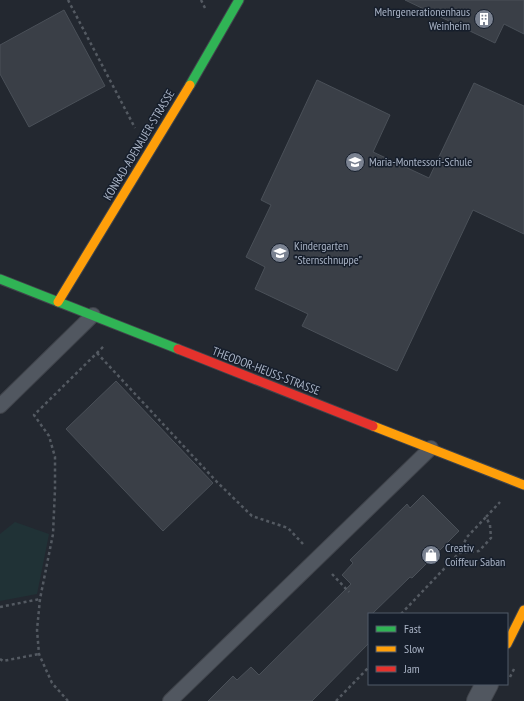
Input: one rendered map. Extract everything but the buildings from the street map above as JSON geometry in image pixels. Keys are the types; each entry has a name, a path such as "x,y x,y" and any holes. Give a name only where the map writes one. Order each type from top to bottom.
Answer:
{"street":[{"name":"KONRAD-ADENAUER-STRASSE","path":"58,302 239,0"},
{"name":"THEODOR-HEUSS-STRASSE","path":"0,279 521,484"},
{"path":"508,642 524,610"},
{"path":"478,701 486,685"}],"lane":[{"path":"0,406 93,315"},
{"path":"170,701 431,448"}],"path":[{"path":"68,0 148,153"},
{"path":"68,701 52,683 39,654 37,630 40,599 54,534 55,457 49,436 34,415 123,327"},
{"path":"97,353 217,482 252,516 288,528 350,592"},
{"path":"403,613 459,553 467,537 521,484"},
{"path":"459,553 479,551 491,538 490,525 486,518"},
{"path":"0,607 40,599"},
{"path":"0,659 3,661 39,654"},
{"path":"336,701 368,668"}],"shaded area":[{"path":"15,522 49,534 37,594 0,601 0,534"}],"traffic: fast":[{"path":"190,85 239,0"},
{"path":"0,279 178,349"}],"traffic: slow":[{"path":"58,302 190,85"},
{"path":"373,426 524,485"},
{"path":"508,642 524,610"}],"traffic: jam":[{"path":"178,349 373,426"}],"place":[{"name":"Mehrgenerationenhaus Weinheim","path":"484,19"},
{"name":"Maria-Montessori-Schule","path":"355,162"},
{"name":"Kindergarten \"Sternschnuppe\"","path":"280,253"},
{"name":"Creativ Coiffeur Saban","path":"431,555"}]}
